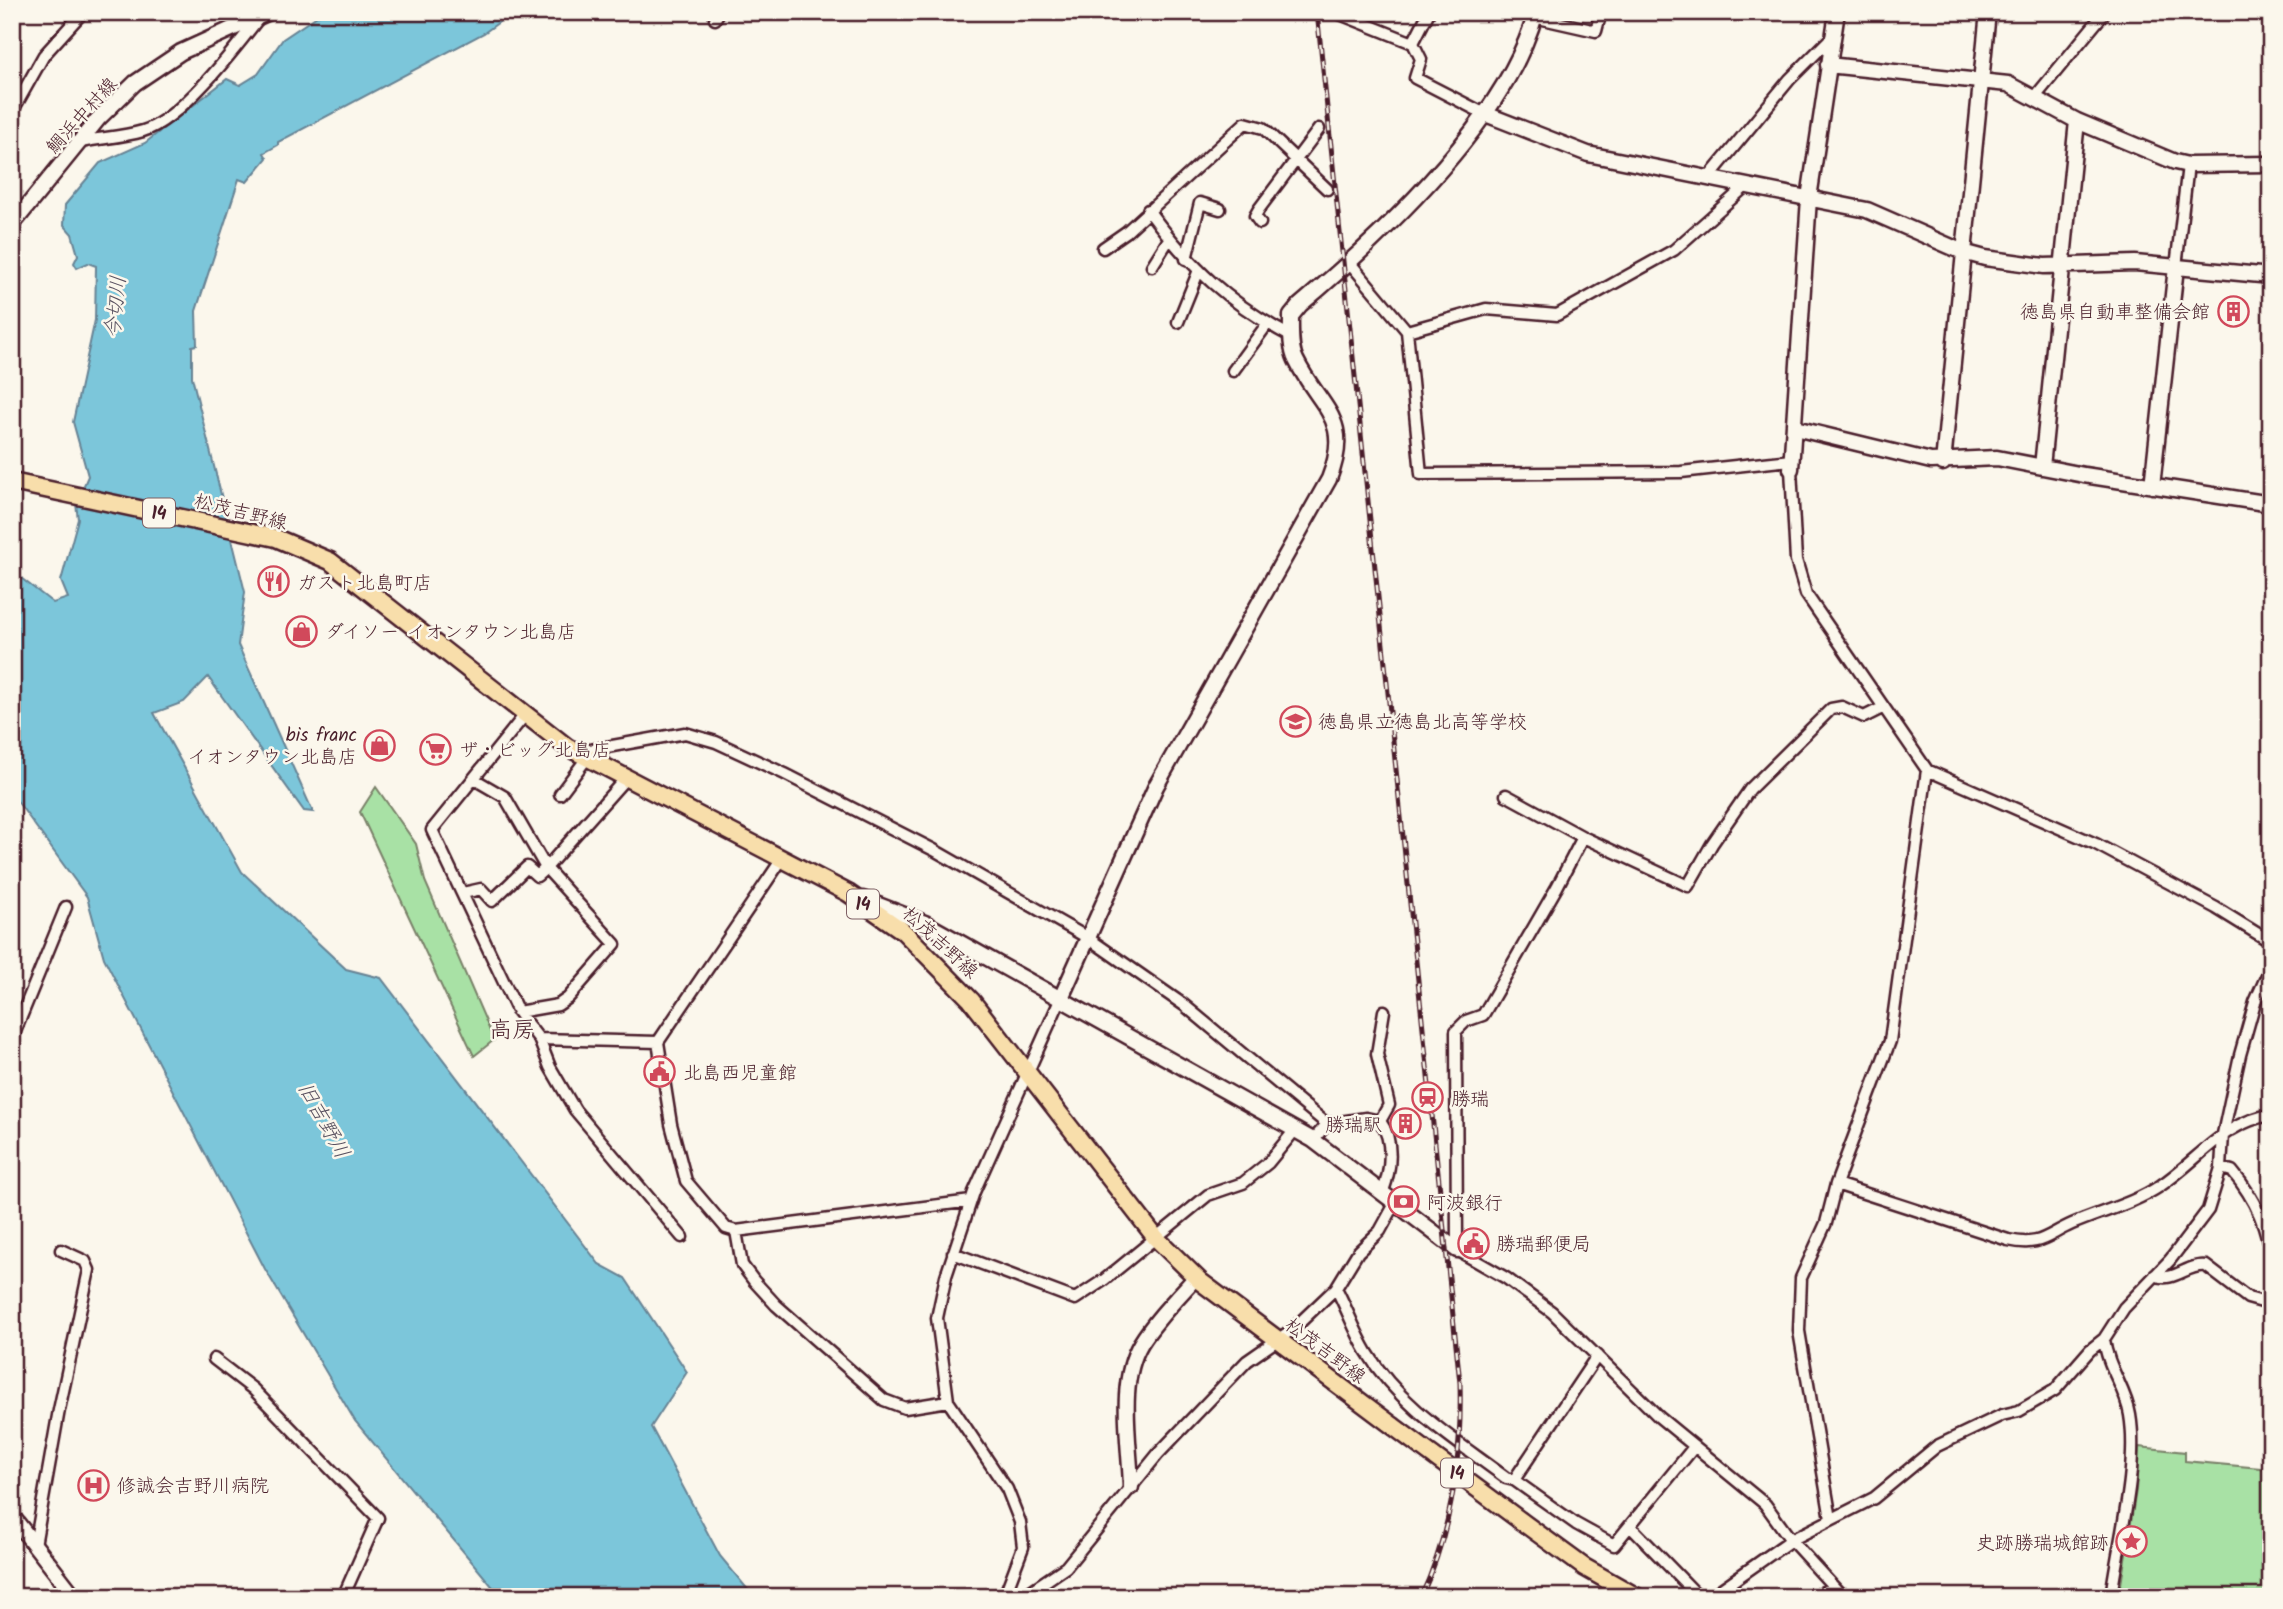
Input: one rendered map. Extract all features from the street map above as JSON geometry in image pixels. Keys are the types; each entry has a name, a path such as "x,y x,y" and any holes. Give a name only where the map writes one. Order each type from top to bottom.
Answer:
{"main road":[{"name":"松茂吉野線","path":"12,482 276,538 330,561 524,716 582,755 848,893 902,931 971,1000 1156,1238 1196,1277 1584,1567 1637,1597"}],"street":[{"path":"12,112 44,55 83,12"},
{"path":"1335,12 1413,43 1421,58 1415,78 1483,113 1588,154 1810,198 1889,217 1963,252 2016,264 2062,266 2135,263 2271,276"},
{"path":"1413,43 1429,12"},
{"path":"1004,1597 1023,1547 1020,1522 1007,1489 948,1401 937,1318 953,1253 971,1201 1157,786 1329,480 1336,461 1337,426 1295,358 1291,316 1300,305 1387,229 1421,191 1483,113 1519,52 1535,15 1596,31 1601,12"},
{"path":"1837,12 1810,198 1791,464 1796,560 1806,594 1927,770 2096,844 2217,908 2271,942"},
{"path":"1943,463 1988,12"},
{"path":"2035,97 2105,12"},
{"path":"79,142 145,130 155,124 221,67 265,14"},
{"name":"鯛浜中村線","path":"12,225 79,142 135,83 181,52 265,14"},
{"path":"1709,177 1790,79 1833,36"},
{"path":"1828,65 2008,84 2077,121 2188,165 2271,164"},
{"path":"2042,467 2077,121"},
{"path":"1103,248 1245,123 1263,128 1327,190"},
{"path":"1261,223 1255,216 1259,209 1319,130"},
{"path":"2152,486 2188,165"},
{"path":"1408,331 1486,309 1557,315 1674,250 1746,186"},
{"path":"1186,259 1200,203 1220,209"},
{"path":"1148,210 1186,259 1235,304 1292,337"},
{"path":"1152,266 1169,239"},
{"path":"1350,263 1408,331 1422,474 1681,472 1791,464"},
{"path":"1178,323 1199,270"},
{"path":"1234,371 1268,323"},
{"path":"1795,428 1943,463 1997,458 2271,504"},
{"path":"1506,795 1583,837 1688,886 1749,789 1831,709 1842,707 1864,717 1884,707"},
{"path":"524,716 432,830 518,1012 539,1039 550,1067 575,1110 682,1237"},
{"path":"561,794 582,755 685,733 716,742 883,823 1088,938 1184,1005 1327,1124"},
{"path":"1831,1519 1799,1331 1801,1278 1826,1223 1836,1184 1890,1041 1927,770"},
{"path":"474,779 505,797 546,869 615,944 568,998 558,1005 518,1012"},
{"path":"463,893 481,889 492,901 527,867 537,876 625,779"},
{"path":"1457,1250 1457,1031 1466,1021 1483,1015 1558,887 1583,837"},
{"path":"782,859 658,1042 671,1124 686,1181 726,1228 736,1231 971,1201"},
{"path":"848,893 925,923 1313,1140 1457,1250 1506,1278 1552,1312 1694,1447 1765,1504 1791,1540 1843,1597"},
{"path":"12,1039 66,907"},
{"path":"1710,1597 1791,1540 1874,1497 1937,1446 2001,1415 2019,1411 2055,1390 2090,1350 2104,1339 2124,1308 2208,1210 2221,1168 2223,1134 2255,1002 2271,966"},
{"path":"1380,1121 1390,1105 1377,1054 1384,1011"},
{"path":"539,1039 658,1042"},
{"path":"1836,1184 2008,1240 2035,1243 2082,1220 2140,1198 2168,1180 2240,1122 2271,1115"},
{"path":"1313,1140 1327,1124 1366,1118 1380,1121 1386,1129 1391,1171 1383,1191"},
{"path":"953,1253 1075,1299 1208,1195 1243,1183 1268,1163 1295,1130"},
{"path":"2221,1168 2232,1171 2253,1202 2266,1228 2271,1263"},
{"path":"1022,1597 1066,1567 1196,1412 1238,1369 1278,1340 1336,1288 1358,1252 1380,1231 1396,1202"},
{"path":"736,1231 742,1265 775,1305 884,1400 905,1408 948,1401"},
{"path":"35,1545 59,1410 89,1270 85,1261 61,1250"},
{"path":"2155,1275 2168,1278 2198,1265 2206,1266 2248,1298 2270,1304 2271,1291"},
{"path":"1131,1487 1128,1407 1132,1365 1140,1345 1162,1314 1196,1277"},
{"path":"1336,1288 1365,1350 1401,1395 1445,1434 1506,1478 1514,1480 1576,1524 1614,1545 1694,1447"},
{"path":"2104,1339 2106,1352 2130,1413 2131,1426 2129,1476 2110,1597"},
{"path":"1514,1480 1597,1356"},
{"path":"214,1359 253,1389 378,1518 343,1597"},
{"path":"12,1516 75,1597"},
{"path":"1630,1526 1699,1597"},
{"path":"1814,1597 1833,1587"}],"green space":[{"path":"376,787 416,844 425,881 494,1040 474,1056 360,812"},
{"path":"2139,1447 2185,1452 2185,1461 2271,1469 2271,1597 2119,1597 2136,1490"}],"water":[{"path":"323,12 513,12 484,33 278,142 278,145 264,153 267,158 247,182 239,179 196,311 197,345 192,346 192,377 245,592 238,645 313,812 304,811 208,677 184,702 154,713 242,872 346,969 381,978 599,1264 625,1278 687,1372 651,1427 720,1556 754,1597 501,1597 355,1421 265,1269 104,958 87,897 12,794 12,571 53,603 68,598 61,581 78,519 76,504 88,476 73,422 95,320 96,266 88,263 77,268 74,263 78,255 72,234 64,225 65,205 100,163 145,143 227,79 240,85 258,74 283,39"}],"railway":[{"path":"1317,12 1460,1383 1459,1438 1453,1492 1440,1546 1421,1597"}],"place":[{"name":"徳島県自動車整備会館","path":"2233,311"},
{"name":"ガスト北島町店","path":"274,582"},
{"name":"ダイソー イオンタウン北島店","path":"302,631"},
{"name":"徳島県立徳島北高等学校","path":"1295,721"},
{"name":"bis franc イオンタウン北島店","path":"380,745"},
{"name":"ザ・ビッグ北島店","path":"436,749"},
{"name":"北島西児童館","path":"660,1072"},
{"name":"勝瑞","path":"1428,1098"},
{"name":"勝瑞駅","path":"1405,1124"},
{"name":"阿波銀行","path":"1404,1202"},
{"name":"勝瑞郵便局","path":"1473,1243"},
{"name":"修誠会吉野川病院","path":"94,1485"},
{"name":"史跡勝瑞城館跡","path":"2132,1542"}],"district":[{"name":"高房","path":"512,1029"}],"water label":[{"name":"今切川","path":"115,307"},
{"name":"旧吉野川","path":"324,1120"}]}
